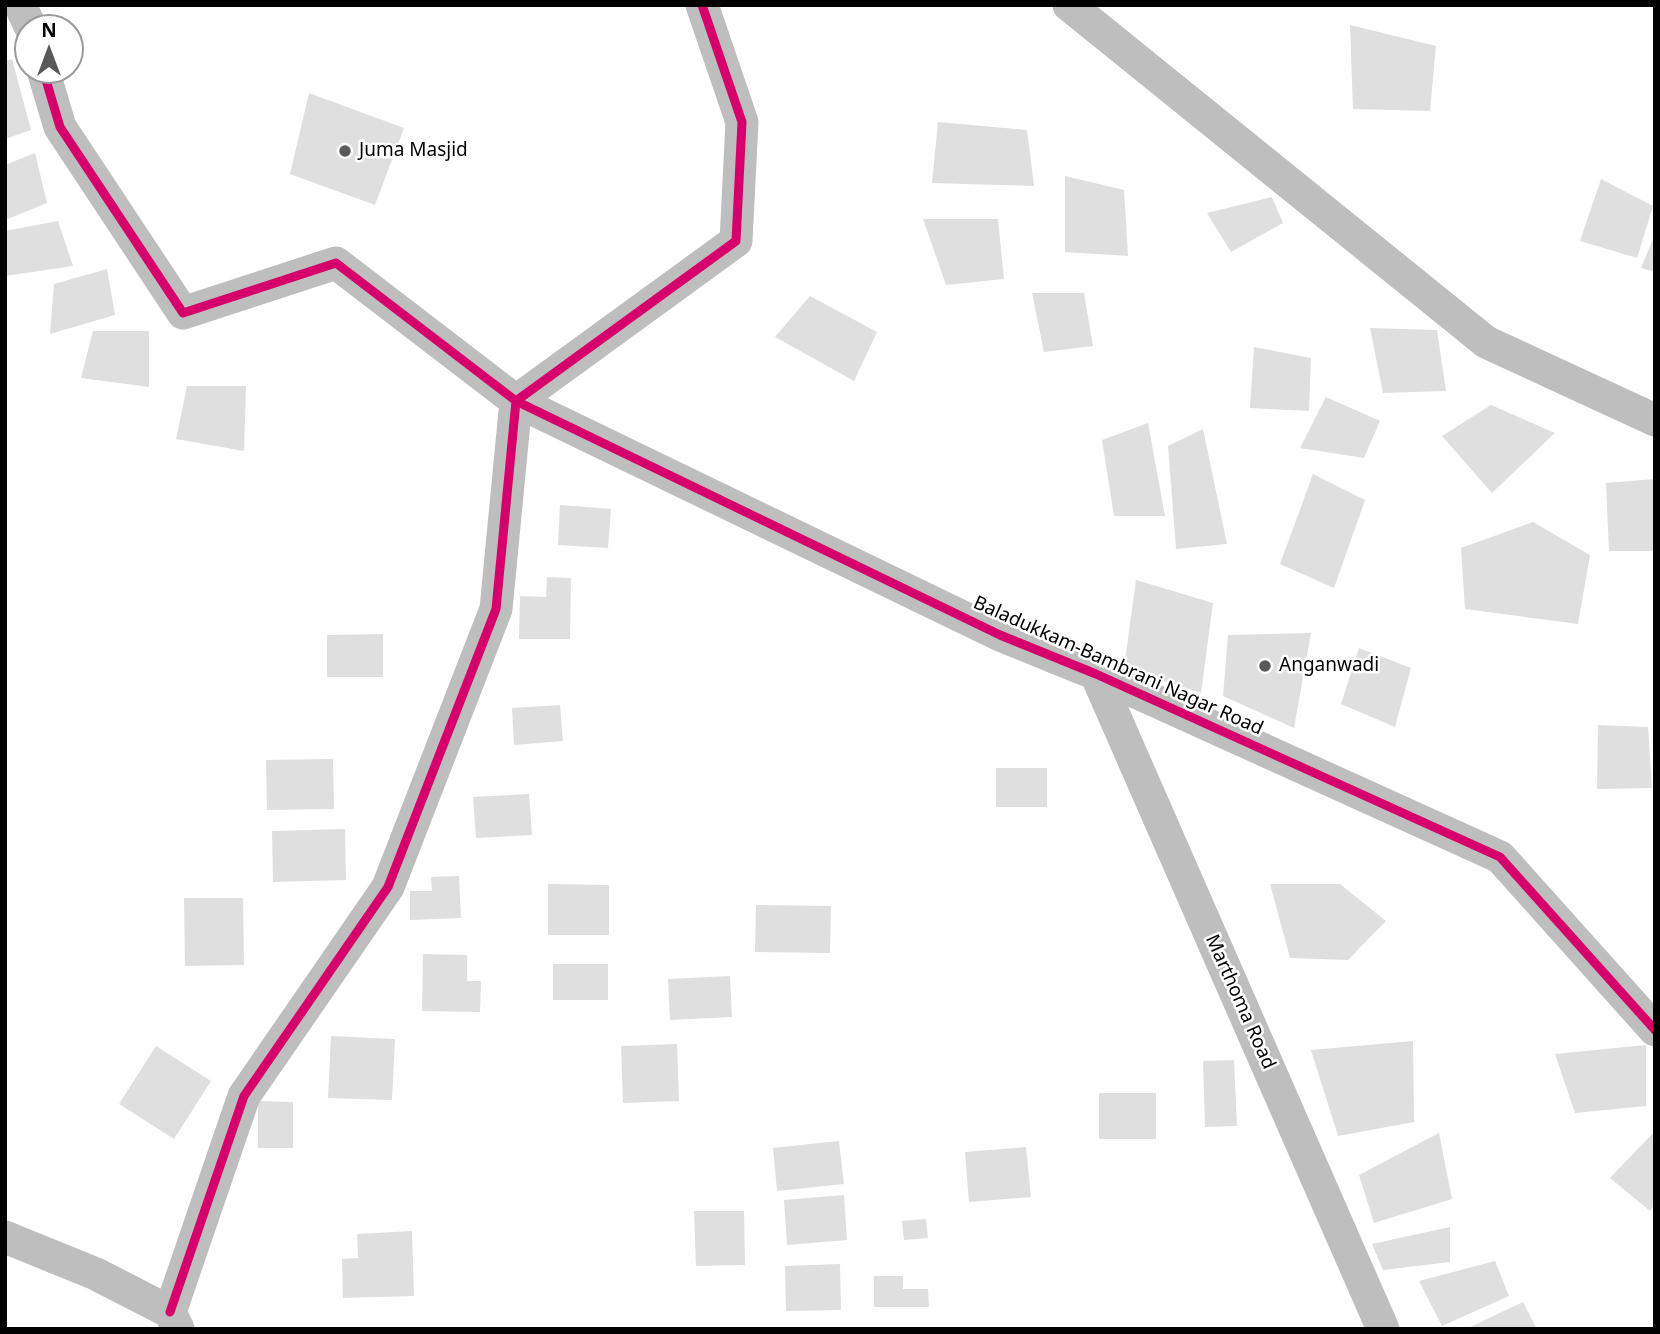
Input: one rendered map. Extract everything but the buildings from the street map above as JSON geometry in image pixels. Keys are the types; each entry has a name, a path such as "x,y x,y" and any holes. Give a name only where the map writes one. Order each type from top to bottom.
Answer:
{"street":[{"path":"5,1237 96,1275 174,1321 244,1096 388,887 496,609 516,401 736,241 742,122 702,5"},
{"path":"1069,5 1486,342 1655,420"},
{"name":"Baladukkam-Bambrani Nagar Road","path":"47,84 60,127 183,313 336,263 516,401 999,635 1096,674 1500,857 1655,1030"},
{"name":"Marthoma Road","path":"1096,674 1384,1329"}],"cycle path":[{"path":"170,1312 244,1096 388,887 496,609 516,401 736,241 742,122 702,5"},
{"path":"47,84 60,127 183,313 336,263 516,401 1000,635 1096,674 1500,857 1655,1030"}],"place":[{"name":"Juma Masjid","path":"345,151"},
{"name":"Anganwadi","path":"1265,666"}]}
